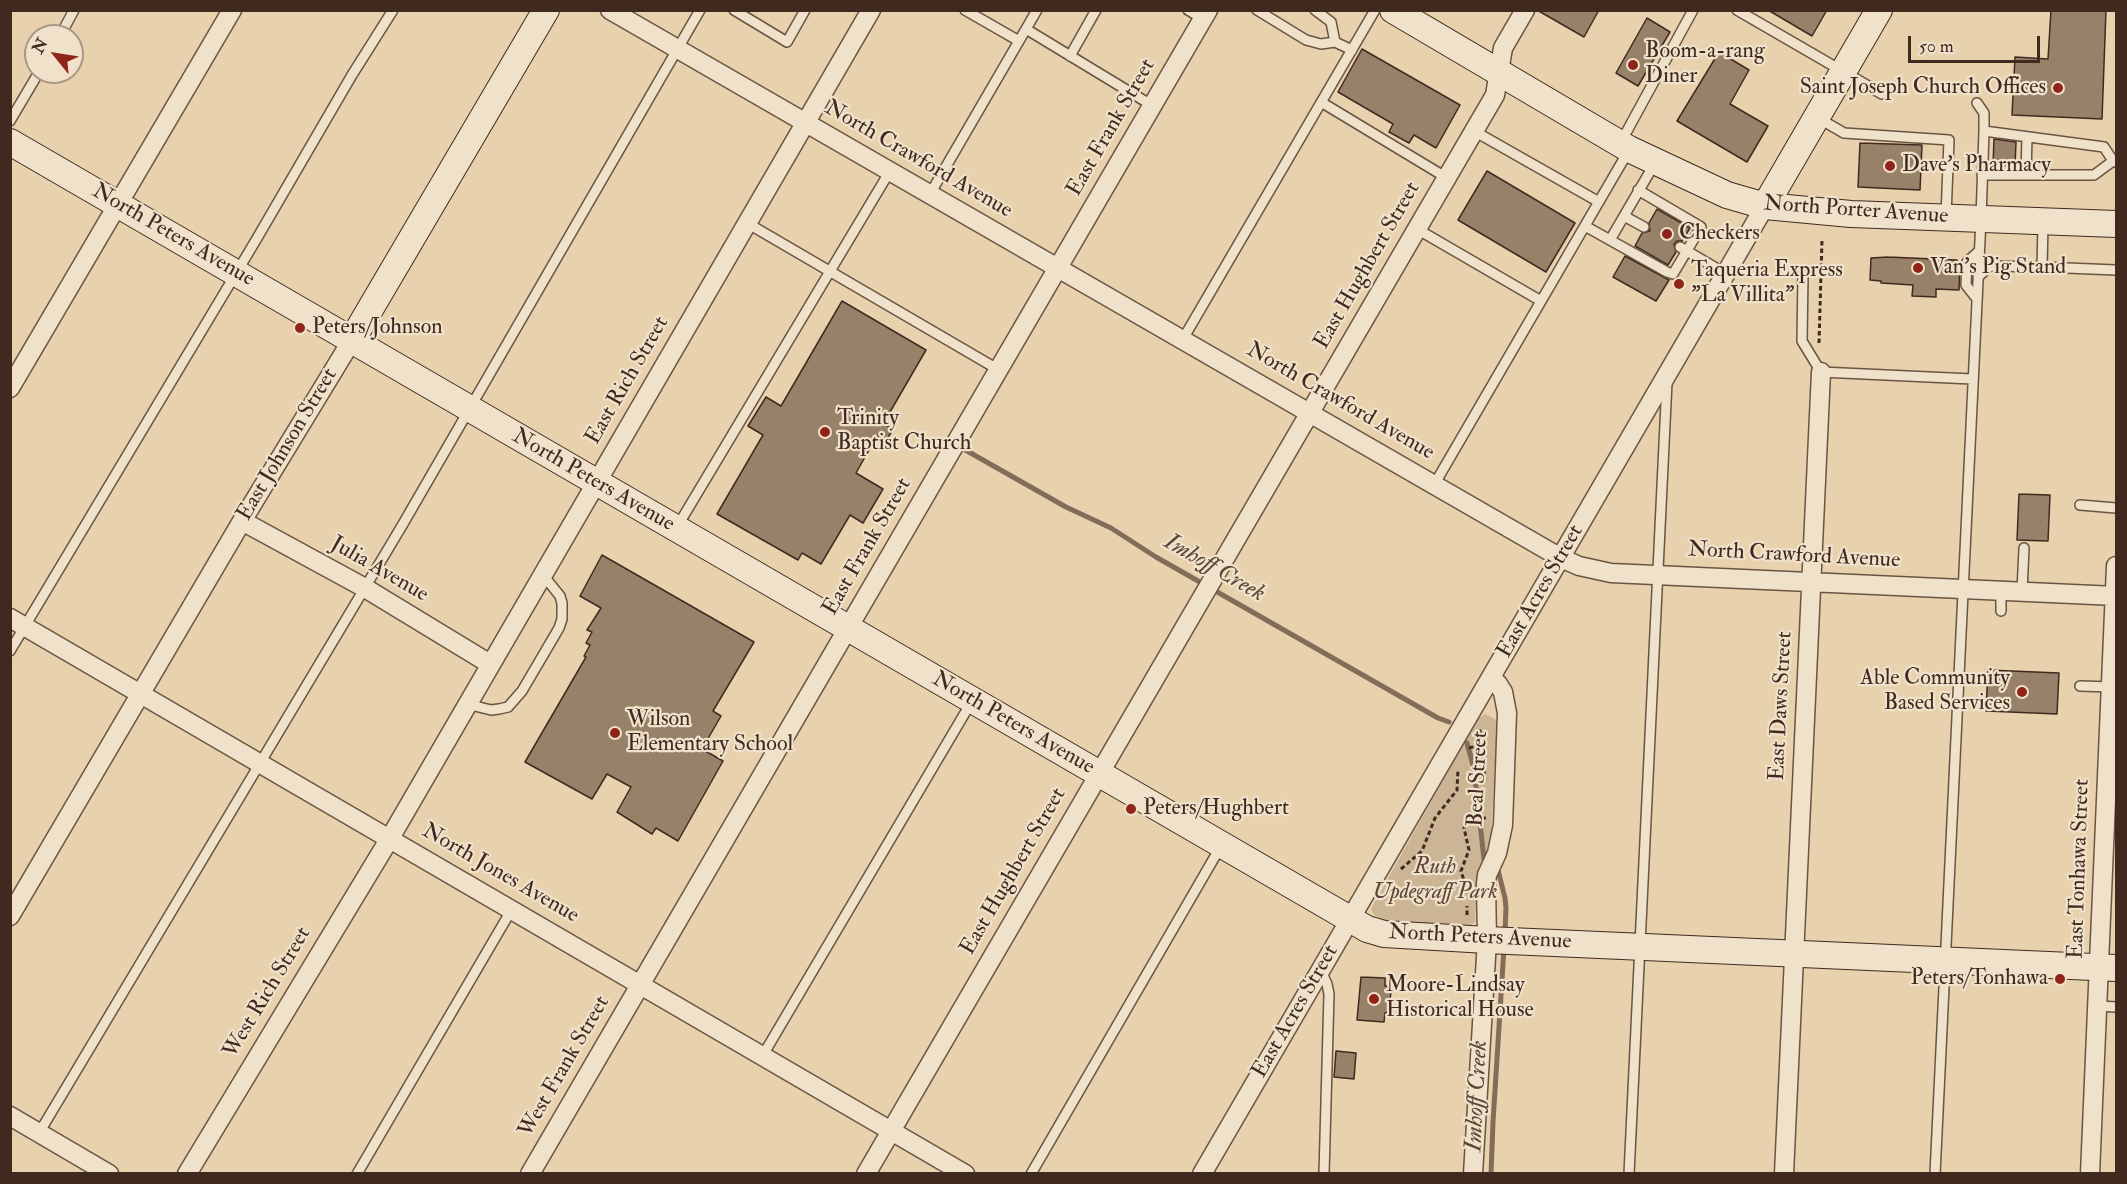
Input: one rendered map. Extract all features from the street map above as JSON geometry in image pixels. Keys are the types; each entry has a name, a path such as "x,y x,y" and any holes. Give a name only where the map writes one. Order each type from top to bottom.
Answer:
{"street":[{"path":"10,388 232,10"},
{"name":"East Johnson Street","path":"10,916 546,10"},
{"name":"North Crawford Avenue","path":"610,10 1561,558 1594,570 2116,596"},
{"name":"East Rich Street","path":"390,838 871,10"},
{"name":"North Porter Avenue","path":"1393,10 1624,147 1727,195 1765,206 1819,212 2116,224"},
{"name":"East Hughbert Street","path":"866,1173 1495,95 1503,48 1525,10"},
{"name":"East Acres Street","path":"1202,1173 1879,10"},
{"name":"East Frank Street","path":"641,984 1153,106 1199,13"},
{"name":"North Peters Avenue","path":"10,142 1367,929 1384,934 1500,940 2108,967"},
{"name":"East Daws Street","path":"1784,1173 1821,372"},
{"name":"Julia Avenue","path":"242,521 365,588 490,664"},
{"name":"East Tonhawa Street","path":"2090,1173 2098,1006 2108,967 2111,687 2116,566"},
{"name":"North Jones Avenue","path":"18,622 965,1173"},
{"name":"Beal Street","path":"1473,1173 1500,940 1486,884 1487,875 1497,853 1503,825 1507,713 1503,692 1491,677"},
{"name":"West Rich Street","path":"187,1173 390,838"},
{"name":"West Frank Street","path":"530,1173 641,984"},
{"path":"10,1116 109,1173"}],"lane":[{"path":"66,24 74,10"},
{"path":"10,651 18,622 236,273 352,75 393,10"},
{"path":"39,1133 365,588 700,10"},
{"path":"734,10 787,42 805,10"},
{"path":"964,10 1019,41"},
{"path":"930,194 1037,10"},
{"path":"1070,56 1096,10"},
{"path":"1257,10 1306,40 1321,44 1335,42 1352,50"},
{"path":"1315,10 1331,22 1335,42"},
{"path":"1183,339 1375,10"},
{"path":"1434,485 1599,202 1693,10"},
{"path":"1737,10 1882,94"},
{"path":"1026,29 1153,106"},
{"path":"10,120 32,84"},
{"path":"1321,102 1447,178"},
{"path":"1935,1173 1981,219 1984,113 1977,104"},
{"path":"1817,117 1844,133 1948,140 1946,218"},
{"path":"1474,131 1599,202"},
{"path":"1982,175 2094,175 2115,161 2104,147 1984,131"},
{"path":"2026,175 2027,137"},
{"path":"1610,240 1655,163"},
{"path":"676,529 890,171"},
{"path":"1585,226 1673,274 1683,249 1701,227 1638,190"},
{"path":"1624,216 1644,227"},
{"path":"2042,267 2043,221"},
{"path":"747,222 999,370"},
{"path":"1417,230 1541,301"},
{"path":"1683,249 1726,274"},
{"path":"1977,299 1966,285 1967,262 1979,251"},
{"path":"1978,277 1990,266 2116,270"},
{"path":"1803,275 1802,340 1821,372 1972,379"},
{"path":"1629,1173 1668,374"},
{"path":"2080,505 2116,508"},
{"path":"2022,591 2025,548"},
{"path":"467,704 491,710 508,707 527,682 559,628 562,619 560,596 543,575"},
{"path":"2001,590 2001,611"},
{"path":"2080,686 2111,687"},
{"path":"763,1055 973,700"},
{"path":"1031,1173 1222,844"},
{"path":"357,1173 512,909"},
{"path":"1320,971 1329,994 1324,1173"},
{"path":"2098,1006 2116,1006"}],"path":[{"path":"1821,372 1818,341 1822,240"},
{"path":"1478,729 1482,734 1481,745 1487,790"},
{"path":"1475,747 1481,745"},
{"path":"1399,871 1422,851 1435,818 1457,790 1459,783 1457,761"},
{"path":"1468,897 1461,871 1468,850 1464,828 1472,819 1487,818 1488,810"},
{"path":"1467,903 1467,915"}],"green space":[{"name":"Ruth Updegraff Park","path":"1485,714 1495,719 1497,726 1490,850 1477,873 1475,922 1469,927 1389,922 1374,915 1371,909 1471,730 1478,719"}],"building":[{"path":"1537,10 1599,10 1584,37"},
{"path":"1768,10 1827,10 1812,36"},
{"name":"Saint Joseph Church Offices","path":"2051,10 2106,10 2102,119 2012,115 2015,57 2048,59"},
{"path":"1647,18 1670,32 1638,86 1616,73"},
{"path":"1362,49 1460,105 1436,148 1414,135 1409,143 1389,132 1393,124 1338,92"},
{"path":"1719,52 1749,70 1730,104 1768,126 1747,162 1677,121"},
{"path":"1994,139 2016,142 2015,166 1993,165"},
{"name":"Dave's Pharmacy","path":"1860,143 1922,145 1920,190 1858,187"},
{"path":"1487,171 1575,223 1546,272 1458,220"},
{"path":"1657,209 1690,228 1682,241 1674,244 1676,252 1668,265 1635,246 1642,233 1650,231 1649,223"},
{"path":"1625,256 1669,280 1656,301 1613,277"},
{"name":"Van's Pig Stand","path":"1871,258 1957,260 1957,263 1960,263 1959,290 1936,289 1936,297 1912,296 1913,285 1870,280"},
{"name":"Trinity Baptist Church","path":"842,301 926,350 883,424 893,429 886,441 877,436 856,473 883,489 863,523 850,515 821,564 802,553 798,560 717,514 763,435 748,426 766,397 781,406"},
{"path":"2019,494 2050,495 2048,541 2017,540"},
{"path":"602,555 754,642 713,711 721,716 702,749 723,761 678,841 656,828 652,834 617,812 631,787 607,774 592,799 525,762 586,657 584,656 590,645 586,643 592,632 587,630 601,608 580,596"},
{"name":"Able Community Based Services","path":"1988,670 2059,673 2057,714 1986,711"},
{"name":"Moore-Lindsay Historical House","path":"1361,977 1385,978 1385,986 1392,986 1384,1022 1357,1020"},
{"path":"1336,1051 1356,1053 1354,1079 1334,1077"}],"waterway":[{"name":"Imhoff Creek","path":"960,447 1066,507 1111,528 1156,557 1438,718 1449,722"},
{"name":"Imhoff Creek","path":"1467,743 1474,769 1484,859 1498,870 1505,898 1505,933"},
{"name":"Imhoff Creek","path":"1491,1174 1504,948"}],"place":[{"name":"Boom-a-rang Diner","path":"1633,65"},
{"name":"Saint Joseph Church Offices","path":"2058,88"},
{"name":"Dave's Pharmacy","path":"1890,166"},
{"name":"Checkers","path":"1667,234"},
{"name":"Van's Pig Stand","path":"1918,268"},
{"name":"Taqueria Express \"La Villita\"","path":"1679,284"},
{"name":"Peters/Johnson","path":"300,328"},
{"name":"Trinity Baptist Church","path":"825,432"},
{"name":"Able Community Based Services","path":"2022,692"},
{"name":"Wilson Elementary School","path":"615,733"},
{"name":"Peters/Hughbert","path":"1131,809"},
{"name":"Peters/Tonhawa","path":"2060,979"},
{"name":"Moore-Lindsay Historical House","path":"1374,999"}]}
